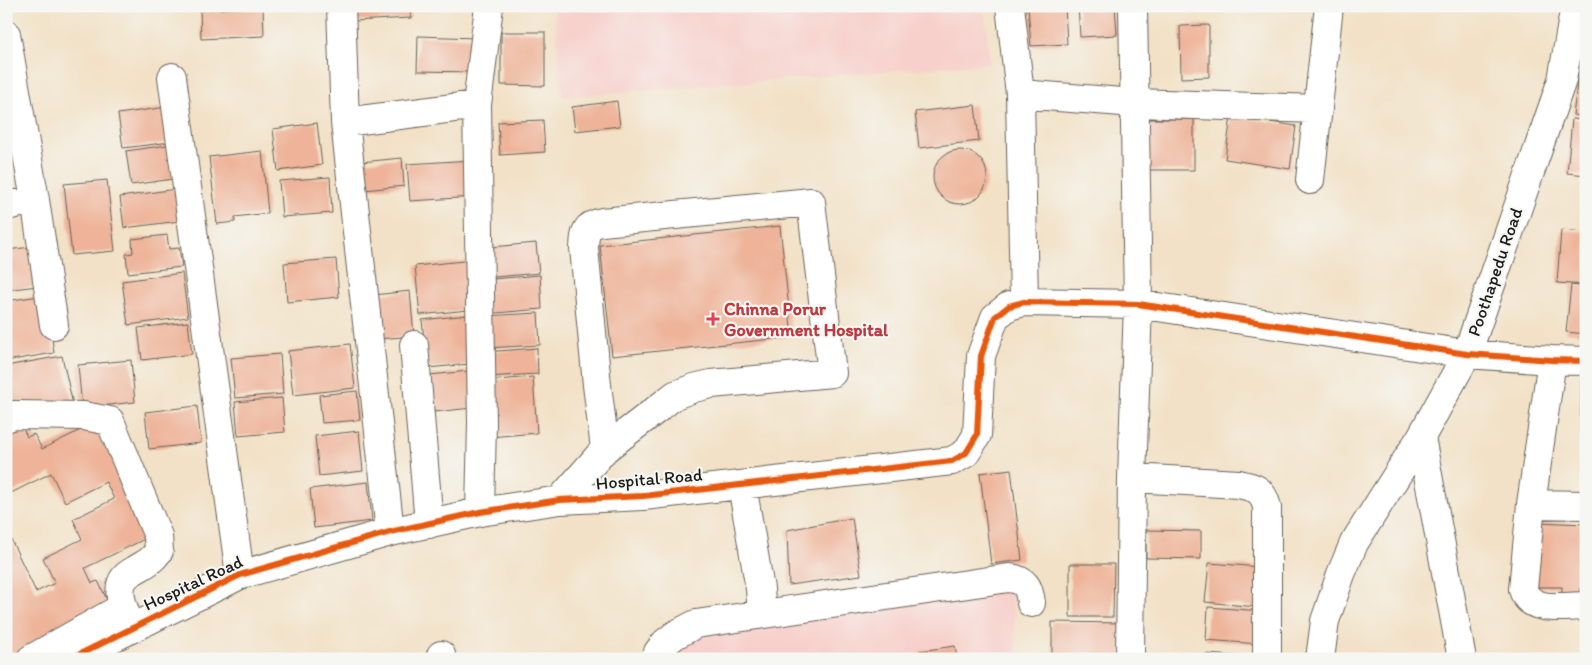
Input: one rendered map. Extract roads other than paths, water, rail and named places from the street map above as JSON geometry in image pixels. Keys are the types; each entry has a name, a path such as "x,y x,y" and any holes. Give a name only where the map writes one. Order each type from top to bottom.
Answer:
{"street":[{"path":"341,6 345,122 390,532"},
{"path":"480,512 482,423 477,105 489,6"},
{"path":"1010,6 1020,94 1024,302"},
{"path":"1130,659 1132,478 1138,304 1133,6"},
{"path":"1310,180 1329,6"},
{"name":"Poothapedu Road","path":"1320,659 1325,621 1354,543 1421,437 1467,354 1562,80 1577,44 1576,6"},
{"path":"6,34 35,200 54,325"},
{"path":"172,78 240,575"},
{"path":"1020,94 1135,103 1318,109"},
{"path":"345,122 477,105"},
{"path":"6,206 35,200"},
{"path":"560,500 605,449 675,395 711,384 832,373 811,202 592,224 585,233 584,248 605,449"},
{"name":"Hospital Road","path":"70,659 127,617 240,575 390,532 480,512 560,500 644,496 952,461 966,453 976,435 981,356 995,317 1009,306 1024,302 1138,304 1467,354 1552,360 1586,360"},
{"path":"414,344 429,524"},
{"path":"1552,360 1531,504 1523,589 1524,596 1540,606 1586,606"},
{"path":"6,418 14,415 84,416 110,421 158,536 159,551 150,562 128,574 121,583 120,593 127,617 31,659"},
{"path":"1421,437 1462,659"},
{"path":"1132,478 1239,484 1256,488 1264,496 1267,507 1267,659"},
{"path":"742,485 761,601"},
{"path":"1531,504 1586,505"},
{"path":"657,659 658,652 675,635 696,624 761,601 1009,578 1018,579 1025,583 1030,592 1031,603"}],"place":[{"name":"Chinna Porur Government Hospital","path":"713,319"}]}
